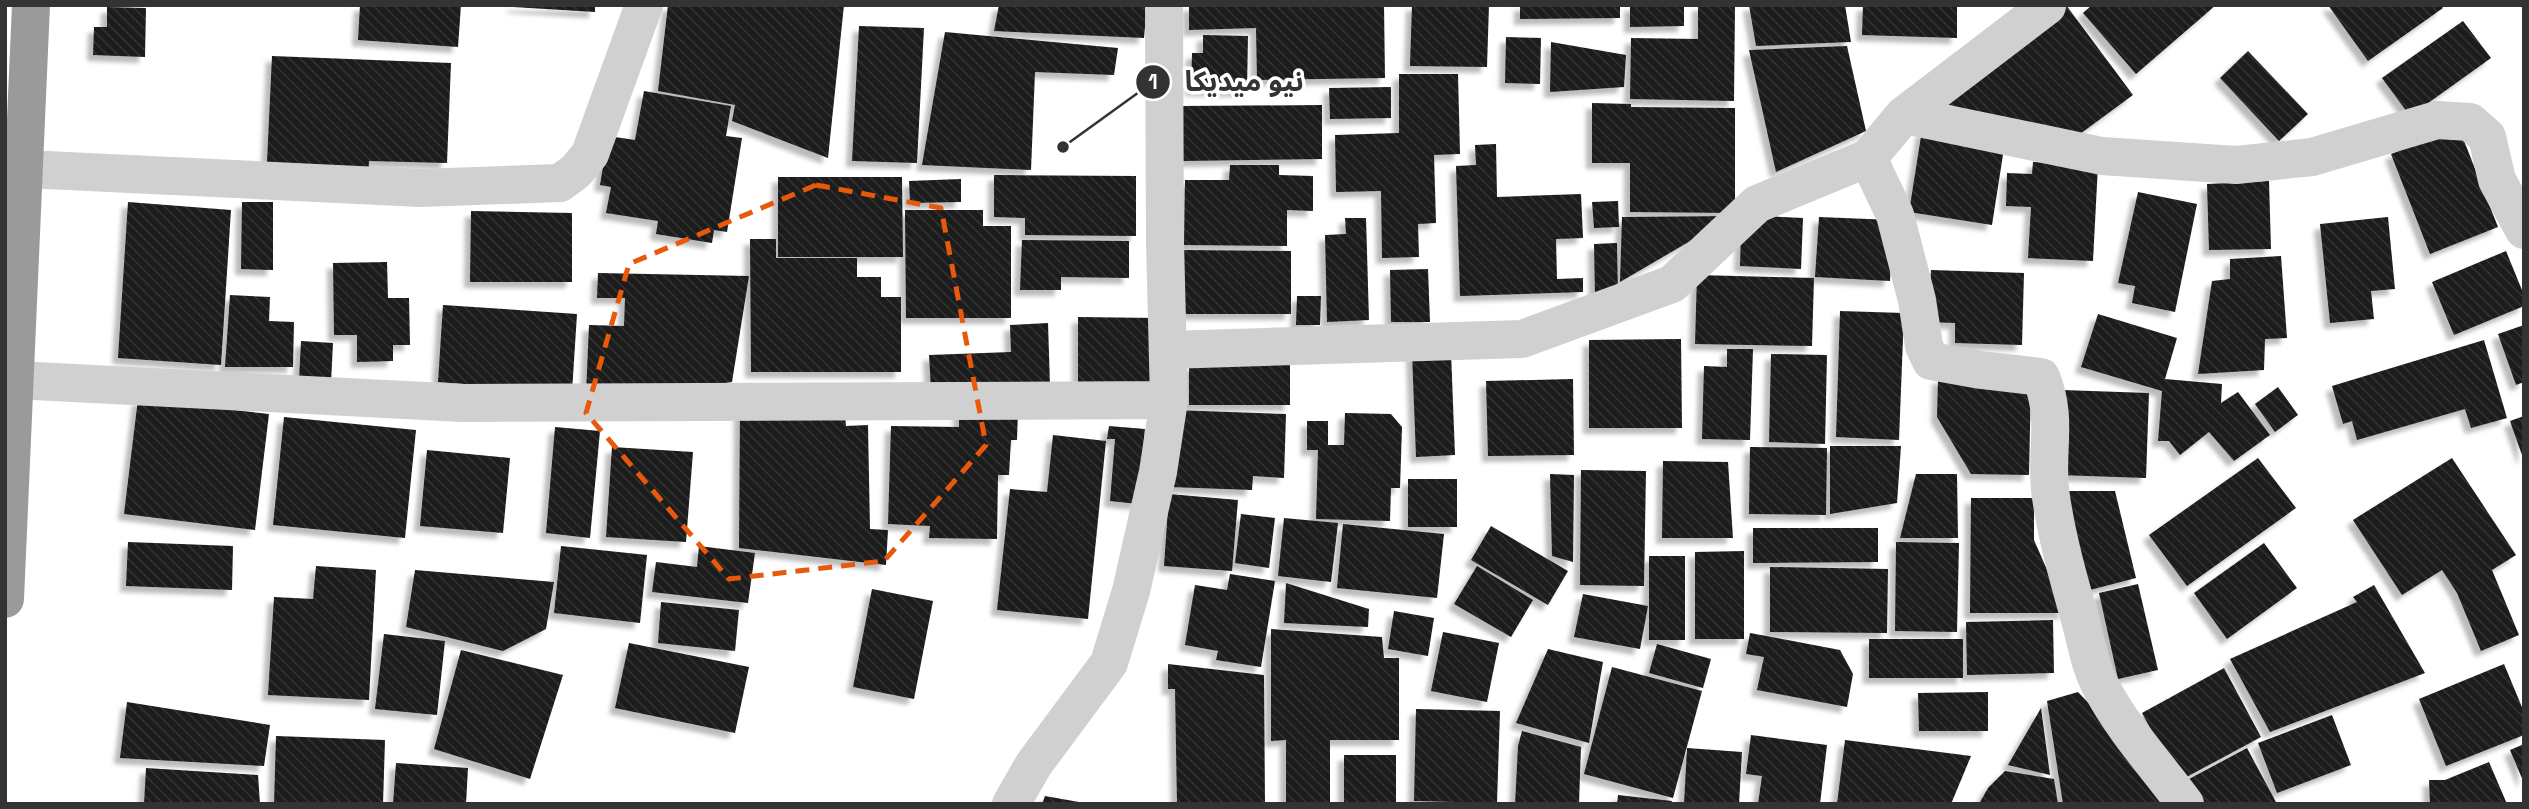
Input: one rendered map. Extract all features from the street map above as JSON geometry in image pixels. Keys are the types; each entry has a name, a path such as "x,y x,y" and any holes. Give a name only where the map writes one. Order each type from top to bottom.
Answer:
{"highway":[{"path":"5,599 25,169 16,103 31,5"}],"street":[{"path":"25,169 421,188 560,183 576,171 590,153 644,5"},
{"path":"1011,804 1034,764 1109,663 1131,591 1155,485 1170,400 1165,242 1164,5"},
{"path":"1168,350 1522,339 1672,284 1757,204 1868,158 1904,115 2047,6"},
{"path":"1904,115 2102,156 2236,165 2312,157 2437,120 2470,122 2487,137 2497,180 2524,230"},
{"path":"1868,158 1895,215 1917,300 1924,346 1931,361 2041,377 2048,393 2052,421 2050,494 2065,570 2090,662 2101,687 2125,725 2185,804"},
{"path":"15,380 463,403 1170,400"}],"highlighted area":[{"path":"816,185 941,208 986,445 884,561 729,579 586,413 629,264"}],"building":[{"path":"360,5 461,5 458,47 358,40"},
{"path":"595,5 595,12 513,7"},
{"path":"668,5 844,5 828,158 732,121 735,105 658,91"},
{"path":"999,5 1147,5 1144,38 994,31"},
{"path":"1189,5 1384,5 1385,78 1257,80 1256,28 1189,30"},
{"path":"1412,5 1489,5 1487,67 1410,66"},
{"path":"1520,5 1620,5 1620,18 1520,19"},
{"path":"1630,5 1684,5 1684,26 1630,27"},
{"path":"1698,5 1735,5 1734,101 1630,99 1631,38 1698,39"},
{"path":"1749,5 1845,5 1851,42 1756,46"},
{"path":"1863,5 1957,5 1957,38 1862,35"},
{"path":"2066,5 2133,95 2069,142 1937,101"},
{"path":"2092,5 2216,5 2136,74 2083,13"},
{"path":"2328,5 2441,5 2443,8 2368,61"},
{"path":"107,7 146,8 145,57 93,55 94,27 107,27"},
{"path":"2463,21 2491,58 2410,116 2382,78"},
{"path":"859,26 924,28 917,163 852,161"},
{"path":"945,32 1118,48 1114,75 1035,72 1031,170 922,165"},
{"path":"1203,35 1248,36 1247,91 1191,90 1192,53 1203,53"},
{"path":"1506,37 1541,38 1540,84 1505,83"},
{"path":"1551,42 1626,55 1624,87 1550,92"},
{"path":"1847,46 1866,131 1776,172 1749,50"},
{"path":"2248,51 2308,114 2279,141 2220,78"},
{"path":"272,56 451,63 447,163 369,161 368,178 267,162"},
{"path":"1399,74 1458,74 1460,154 1434,155 1436,223 1418,224 1419,257 1382,258 1381,191 1336,192 1335,135 1399,133"},
{"path":"1391,87 1391,118 1330,119 1329,88"},
{"path":"644,91 731,106 726,136 742,138 727,232 714,230 712,243 656,234 658,221 606,213 611,187 600,185 608,136 635,140"},
{"path":"1592,103 1631,104 1631,107 1735,108 1735,213 1630,212 1630,163 1592,163"},
{"path":"1322,105 1322,159 1183,161 1182,106"},
{"path":"2459,128 2498,227 2430,254 2391,154"},
{"path":"1922,130 2005,142 1992,225 1909,212"},
{"path":"1496,144 1497,197 1581,194 1583,238 1556,239 1557,279 1583,278 1583,292 1460,296 1456,166 1476,165 1475,145"},
{"path":"2033,162 2098,165 2093,261 2028,258 2031,207 2006,206 2007,173 2032,174"},
{"path":"1230,165 1279,165 1279,175 1313,176 1313,211 1287,210 1287,246 1184,245 1185,180 1229,180"},
{"path":"994,175 1136,176 1136,236 1025,235 1025,218 994,217"},
{"path":"778,177 902,177 903,257 778,257"},
{"path":"961,179 961,202 910,203 909,181"},
{"path":"2269,181 2271,249 2209,250 2207,184"},
{"path":"2138,192 2197,204 2175,312 2132,303 2135,286 2118,283"},
{"path":"1618,201 1619,227 1594,228 1592,202"},
{"path":"128,202 231,210 221,365 118,358"},
{"path":"242,202 273,202 273,270 241,269"},
{"path":"905,210 983,210 983,226 1011,226 1011,318 906,318"},
{"path":"471,211 572,213 572,282 470,282"},
{"path":"1733,216 1620,282 1622,217"},
{"path":"1765,216 1803,218 1801,269 1740,266 1741,233"},
{"path":"1819,217 1893,220 1890,281 1815,277"},
{"path":"2388,217 2395,289 2371,291 2374,319 2330,323 2320,224"},
{"path":"1345,218 1366,218 1369,320 1327,322 1325,235 1346,234"},
{"path":"750,239 776,239 776,258 857,258 857,277 881,277 881,297 901,297 901,372 751,372"},
{"path":"1022,240 1129,241 1129,278 1061,277 1061,290 1020,290"},
{"path":"1617,243 1618,297 1595,297 1594,244"},
{"path":"1182,250 1291,251 1291,314 1181,314"},
{"path":"2506,251 2524,295 2524,306 2454,335 2432,282"},
{"path":"2281,256 2287,338 2265,339 2264,370 2198,374 2212,281 2230,279 2230,259"},
{"path":"387,262 388,298 409,298 410,345 393,345 393,361 357,362 357,335 334,335 333,263"},
{"path":"1428,269 1430,322 1391,322 1390,270"},
{"path":"1931,270 2024,273 2022,345 1955,343 1955,323 1928,322"},
{"path":"598,273 749,276 732,382 586,394 589,325 624,326 625,298 597,298"},
{"path":"1697,275 1814,278 1812,346 1695,344"},
{"path":"230,295 270,297 269,321 294,322 293,367 225,367"},
{"path":"1297,296 1321,296 1320,325 1296,325"},
{"path":"443,305 577,314 572,392 438,382"},
{"path":"1840,311 1904,313 1899,440 1836,437"},
{"path":"2098,314 2177,338 2165,379 2222,384 2221,403 2238,392 2270,435 2234,461 2209,432 2180,455 2169,441 2158,441 2162,391 2081,367"},
{"path":"1078,317 1158,318 1158,386 1078,386"},
{"path":"1048,323 1050,386 931,390 929,355 1011,352 1010,325"},
{"path":"2524,325 2524,382 2516,385 2498,334"},
{"path":"1681,339 1682,428 1589,428 1589,340"},
{"path":"2484,340 2507,418 2471,428 2465,409 2357,440 2352,421 2343,424 2332,386"},
{"path":"301,341 333,343 331,383 299,380"},
{"path":"1727,349 1753,349 1750,440 1702,439 1704,366 1727,367"},
{"path":"1451,352 1455,455 1416,457 1412,353"},
{"path":"1771,354 1827,355 1825,444 1769,442"},
{"path":"1189,365 1290,365 1290,405 1189,405"},
{"path":"1938,378 2031,381 2029,475 1971,474 1937,417"},
{"path":"1573,379 1574,455 1488,456 1486,381"},
{"path":"2278,387 2298,415 2275,432 2255,404"},
{"path":"2062,390 2149,393 2146,478 2059,475"},
{"path":"138,399 269,414 255,530 124,514"},
{"path":"844,405 846,426 868,425 870,529 888,530 886,565 739,548 740,406"},
{"path":"959,407 1018,409 1017,440 1011,440 1009,475 998,475 997,539 929,538 930,526 888,524 891,426 959,427"},
{"path":"1173,410 1286,414 1284,478 1253,476 1252,490 1170,487"},
{"path":"1345,413 1391,414 1402,427 1400,488 1391,488 1390,521 1316,519 1318,450 1307,450 1307,421 1328,421 1328,445 1344,445"},
{"path":"2524,416 2524,458 2523,458 2510,421"},
{"path":"284,417 416,430 405,538 273,525"},
{"path":"1109,426 1145,429 1138,504 1110,501 1115,439 1107,439"},
{"path":"555,427 600,431 590,538 546,533"},
{"path":"1053,435 1106,441 1088,619 997,610 1010,489 1047,492"},
{"path":"1830,446 1901,446 1897,503 1830,514"},
{"path":"612,447 693,452 686,542 606,537"},
{"path":"1750,447 1827,448 1826,515 1749,514"},
{"path":"427,450 510,458 503,533 420,526"},
{"path":"2258,458 2296,508 2187,586 2149,535"},
{"path":"2452,458 2516,555 2492,570 2519,635 2481,651 2457,593 2442,570 2402,595 2353,520"},
{"path":"1663,461 1728,462 1733,538 1662,538"},
{"path":"1581,470 1646,471 1644,586 1580,585"},
{"path":"1550,474 1574,475 1573,562 1552,556"},
{"path":"1916,474 1957,474 1958,538 1900,538"},
{"path":"1408,479 1457,479 1457,527 1408,527"},
{"path":"2062,491 2115,491 2136,578 2086,591"},
{"path":"1169,494 1238,500 1232,571 1164,566"},
{"path":"1971,498 2034,498 2034,540 2066,613 1970,613"},
{"path":"1241,514 1275,518 1269,568 1235,563"},
{"path":"1284,518 1338,523 1331,582 1278,576"},
{"path":"1343,524 1444,534 1437,598 1337,588"},
{"path":"1491,526 1568,571 1548,605 1471,560"},
{"path":"1753,528 1878,528 1878,562 1753,563"},
{"path":"128,542 233,546 232,590 126,586"},
{"path":"1896,542 1959,543 1957,632 1895,631"},
{"path":"2264,543 2297,588 2227,639 2194,593"},
{"path":"561,546 647,555 640,623 554,613"},
{"path":"699,546 755,553 748,603 652,592 656,562 697,567"},
{"path":"1744,551 1744,639 1695,639 1695,552"},
{"path":"1649,556 1685,556 1685,640 1649,640"},
{"path":"316,566 376,570 369,700 268,695 274,597 313,599"},
{"path":"1477,566 1533,600 1511,637 1454,604"},
{"path":"1770,567 1888,569 1887,633 1770,632"},
{"path":"415,570 554,582 546,629 503,651 406,627"},
{"path":"1230,574 1275,581 1261,667 1216,660 1218,651 1185,645 1195,585 1227,590"},
{"path":"1286,583 1369,609 1368,627 1284,623"},
{"path":"2138,584 2158,670 2118,679 2099,593"},
{"path":"2374,585 2425,673 2270,732 2230,659 2357,602 2353,597"},
{"path":"872,589 933,601 914,699 853,687"},
{"path":"1583,594 1648,606 1640,649 1574,637"},
{"path":"661,602 739,610 735,651 658,643"},
{"path":"1394,611 1434,618 1428,656 1388,649"},
{"path":"2053,620 2054,673 1967,675 1966,622"},
{"path":"1271,629 1382,637 1384,658 1399,658 1399,740 1330,740 1330,804 1286,804 1286,740 1271,741"},
{"path":"1443,632 1499,643 1487,702 1431,691"},
{"path":"1750,633 1840,650 1853,674 1847,707 1757,690 1764,657 1746,654"},
{"path":"384,634 445,641 437,715 375,709"},
{"path":"1869,639 1963,639 1963,678 1869,678"},
{"path":"629,643 749,667 735,733 615,708"},
{"path":"1657,644 1711,659 1703,688 1649,673"},
{"path":"1548,649 1603,662 1589,743 1516,723"},
{"path":"461,650 563,675 530,779 434,749"},
{"path":"1168,664 1264,675 1265,804 1177,804 1175,689 1168,689"},
{"path":"2504,664 2524,712 2524,735 2446,766 2419,699"},
{"path":"1612,667 1702,691 1673,798 1584,774"},
{"path":"2224,668 2261,737 2179,781 2142,713"},
{"path":"1988,692 1988,731 1919,731 1918,693"},
{"path":"2078,692 2140,756 2172,804 2063,804 2047,701"},
{"path":"127,702 270,725 264,766 120,758"},
{"path":"2041,708 2050,775 2008,765"},
{"path":"1416,709 1500,711 1497,803 1414,801"},
{"path":"2332,715 2351,765 2277,793 2258,743"},
{"path":"1522,731 1581,747 1579,804 1515,804 1518,746"},
{"path":"1751,735 1827,745 1820,804 1758,804 1762,776 1746,774"},
{"path":"276,736 385,740 383,804 274,804"},
{"path":"1845,740 1971,756 1951,804 1837,804"},
{"path":"2524,744 2524,783 2510,750"},
{"path":"1687,748 1742,752 1739,804 1684,804"},
{"path":"2247,748 2277,804 2202,804 2189,779"},
{"path":"1344,755 1396,755 1396,804 1344,804"},
{"path":"2489,762 2507,804 2430,804 2429,780 2445,780"},
{"path":"396,763 468,768 466,804 393,804"},
{"path":"146,768 258,775 260,804 144,804"},
{"path":"2005,771 2054,779 2058,804 1979,804 1988,788"},
{"path":"1618,795 1672,801 1671,804 1617,804"},
{"path":"1045,796 1079,802 1079,804 1042,804"}],"place":[{"name":"نيو ميديكا","path":"1063,147"}]}
